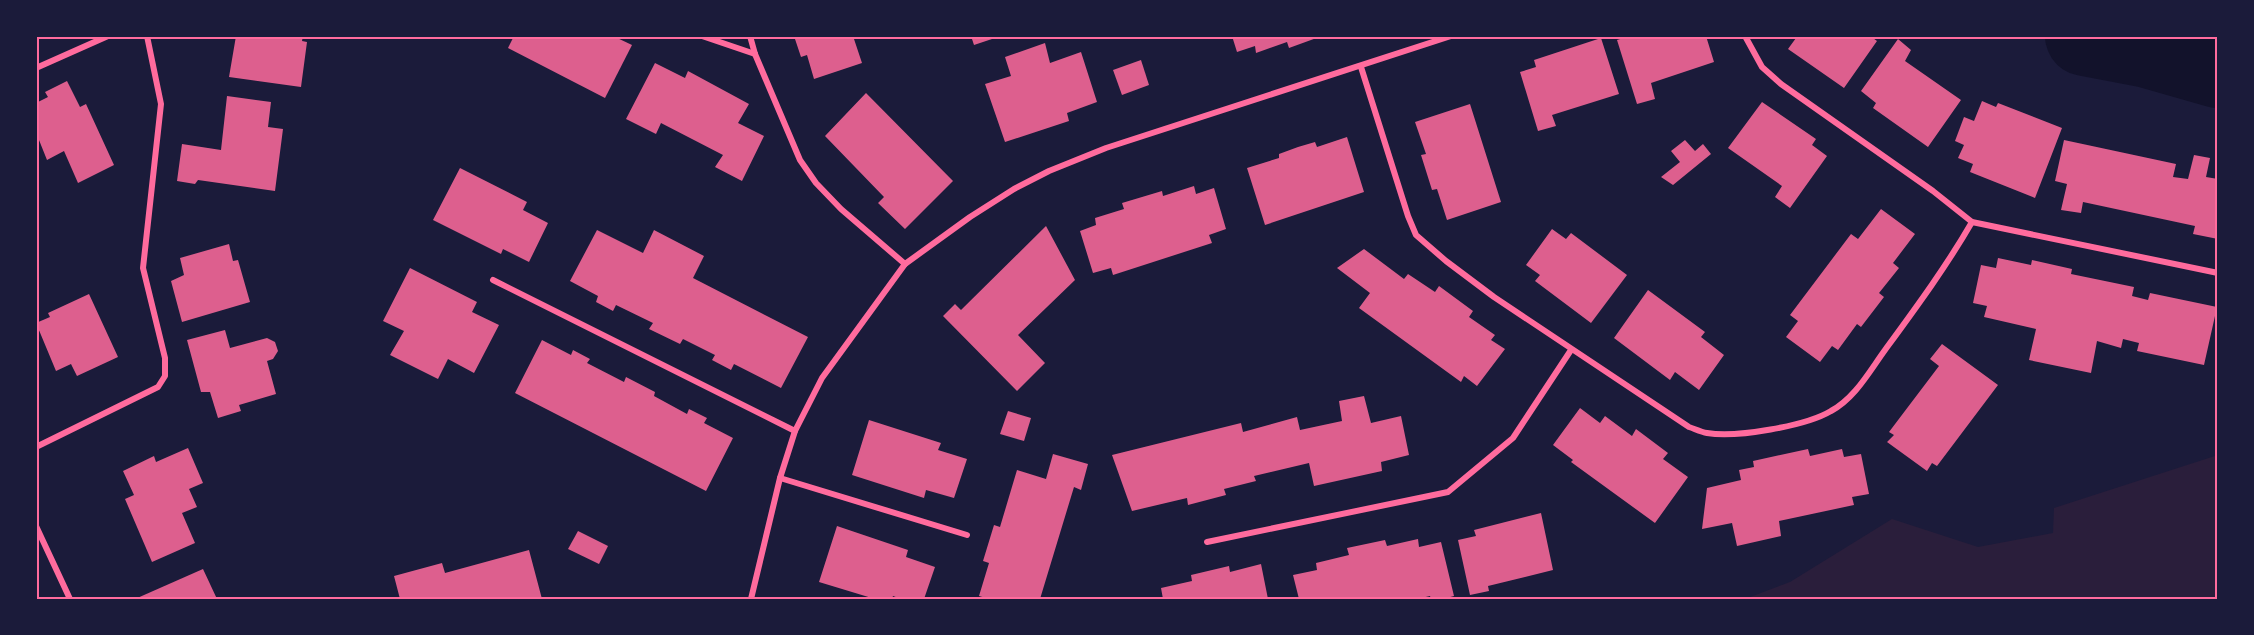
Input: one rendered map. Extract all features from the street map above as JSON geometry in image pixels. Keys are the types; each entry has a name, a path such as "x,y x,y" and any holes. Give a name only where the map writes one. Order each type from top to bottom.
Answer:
{"street":[{"path":"36,68 108,36"},
{"path":"36,447 158,387 165,376 165,358 143,268 161,104 147,36"},
{"path":"702,36 755,54"},
{"path":"750,36 755,54 800,160 841,209 905,264"},
{"path":"751,599 780,478 795,431 822,378 905,264 970,217 1014,189 1049,171 1106,148 1451,36"},
{"path":"1745,36 1762,67 1781,84 1972,222 2218,273"},
{"path":"1361,67 1416,235 1494,297 1571,350 1689,427 1707,433 1758,431 1808,421 1831,411 1851,396 1910,316 1972,222"},
{"path":"493,280 795,431"},
{"path":"1207,542 1448,492 1513,438 1571,350"},
{"path":"780,478 967,535"},
{"path":"36,526 70,599"}],"shaded area":[{"path":"2218,455 2218,599 1745,599 1790,582 1892,519 1978,547 2053,533 2054,508"}],"building":[{"path":"236,36 303,36 302,41 307,42 301,87 229,77"},
{"path":"514,36 613,36 632,45 605,98 508,48"},
{"path":"794,36 858,36 854,39 862,63 814,79 807,55 801,57"},
{"path":"971,36 1001,36 974,45"},
{"path":"1232,36 1322,36 1289,48 1287,42 1256,53 1255,46 1237,52"},
{"path":"1630,36 1706,36 1714,62 1651,83 1655,99 1637,104 1617,40"},
{"path":"1793,36 1870,36 1877,41 1844,88 1788,49 1796,38"},
{"path":"1601,38 1619,94 1552,115 1556,126 1538,131 1520,72 1536,67 1534,60"},
{"path":"1898,39 1911,50 1905,61 1961,100 1928,147 1873,108 1876,103 1861,91"},
{"path":"1045,43 1050,63 1081,52 1097,102 1067,113 1069,121 1005,142 985,84 1011,76 1005,57"},
{"path":"1141,60 1149,85 1122,95 1113,70"},
{"path":"655,63 685,78 688,71 749,104 738,123 764,136 742,181 715,167 723,155 661,123 656,134 626,119"},
{"path":"67,81 80,107 86,104 114,165 78,183 64,151 47,160 39,140 36,142 36,103 48,97 45,92"},
{"path":"866,93 953,181 905,229 878,203 884,197 825,136"},
{"path":"227,96 271,102 268,127 283,129 275,191 198,180 195,184 177,181 182,144 221,150"},
{"path":"1982,101 1996,107 1998,103 2062,128 2035,198 1970,172 1973,164 1958,158 1964,145 1955,141 1964,117 1974,121"},
{"path":"1762,102 1816,139 1812,145 1827,156 1790,208 1775,197 1782,186 1728,148"},
{"path":"1470,104 1501,202 1447,220 1437,189 1432,190 1421,155 1426,154 1415,122"},
{"path":"1347,137 1364,192 1265,225 1247,168 1279,158 1279,154 1298,147 1315,142 1317,147"},
{"path":"1685,140 1695,151 1703,144 1711,154 1673,185 1661,177 1680,162 1671,151"},
{"path":"2064,140 2176,164 2173,177 2188,179 2194,155 2210,158 2206,177 2218,179 2218,239 2193,234 2195,226 2083,202 2081,213 2061,210 2067,184 2055,181"},
{"path":"460,168 527,202 523,210 548,223 529,262 503,249 501,254 433,220"},
{"path":"1194,186 1196,194 1214,188 1226,229 1209,235 1212,243 1113,275 1111,268 1093,273 1080,231 1096,225 1095,218 1124,209 1122,203 1162,191 1163,196"},
{"path":"1881,209 1915,234 1893,263 1899,268 1879,293 1884,297 1861,327 1857,324 1838,350 1832,346 1820,362 1786,337 1798,321 1790,315 1851,234 1858,239"},
{"path":"1046,226 1075,280 1018,335 1045,363 1017,391 943,316 955,304 961,310"},
{"path":"1552,229 1566,239 1571,233 1627,275 1591,323 1535,281 1540,275 1526,265"},
{"path":"597,230 643,253 654,230 704,256 693,278 808,337 781,388 734,364 731,370 712,360 715,355 683,339 680,344 649,329 653,323 616,305 613,311 596,302 598,296 570,281"},
{"path":"229,244 233,261 238,260 250,302 182,322 171,281 184,275 180,258"},
{"path":"1364,249 1404,279 1408,274 1435,292 1439,286 1473,311 1469,317 1495,335 1491,340 1505,349 1477,386 1464,376 1461,382 1359,308 1370,293 1337,268"},
{"path":"1998,258 2031,265 2032,260 2072,269 2071,274 2134,287 2132,296 2148,300 2150,293 2217,307 2204,365 2137,351 2139,343 2123,339 2121,348 2097,341 2091,373 2029,360 2036,329 1984,317 1987,306 1973,303 1981,265 1996,268"},
{"path":"410,268 477,302 472,312 499,325 474,373 448,359 438,379 390,355 404,331 383,321"},
{"path":"1648,290 1705,332 1701,337 1724,355 1699,390 1675,372 1670,380 1614,338"},
{"path":"89,294 118,357 77,376 71,364 56,371 36,323 50,317 48,313"},
{"path":"225,330 230,348 267,338 275,342 278,351 273,359 267,361 276,394 239,405 241,411 218,418 210,392 201,392 187,340"},
{"path":"542,340 571,355 573,350 590,359 587,363 624,382 626,377 655,392 654,396 687,414 689,409 707,418 704,423 733,438 706,491 515,393"},
{"path":"1942,344 1998,385 1937,466 1932,463 1927,471 1887,442 1894,435 1889,432 1939,366 1930,359"},
{"path":"1364,396 1371,423 1401,416 1409,455 1381,462 1382,471 1314,486 1309,463 1254,476 1256,481 1224,489 1226,495 1188,505 1187,498 1132,511 1112,455 1241,423 1243,432 1297,417 1300,430 1342,421 1339,401"},
{"path":"1580,408 1600,423 1605,416 1632,436 1636,429 1668,453 1663,459 1688,477 1655,523 1571,462 1573,460 1553,445"},
{"path":"1008,411 1031,418 1024,441 1000,434"},
{"path":"869,420 941,443 938,450 967,459 954,498 926,490 924,498 852,475"},
{"path":"188,448 203,483 189,489 197,507 182,513 195,543 152,562 125,499 134,495 123,471 154,456 156,462"},
{"path":"1808,449 1810,456 1842,449 1844,457 1861,454 1869,494 1852,497 1854,505 1779,521 1781,536 1737,546 1732,523 1702,529 1707,488 1741,480 1739,470 1754,467 1753,461"},
{"path":"1053,454 1088,464 1081,490 1074,487 1040,599 989,599 979,596 989,563 983,561 994,525 1000,527 1017,470 1046,479"},
{"path":"1541,513 1553,570 1488,586 1489,591 1470,595 1458,540 1476,536 1474,530"},
{"path":"837,526 908,550 906,557 935,567 924,599 901,599 893,596 892,599 875,599 819,582"},
{"path":"578,531 608,546 599,564 568,549"},
{"path":"1418,539 1419,547 1441,542 1454,596 1443,599 1431,599 1430,596 1417,599 1299,599 1293,575 1317,570 1316,563 1349,555 1347,548 1385,540 1387,546"},
{"path":"529,550 542,599 400,599 394,576 442,563 445,573"},
{"path":"1261,564 1268,599 1163,599 1161,588 1192,581 1191,575 1229,566 1230,572"},
{"path":"203,569 217,599 135,599"}],"waterway":[{"path":"2085,36 2148,48 2218,68"}]}
